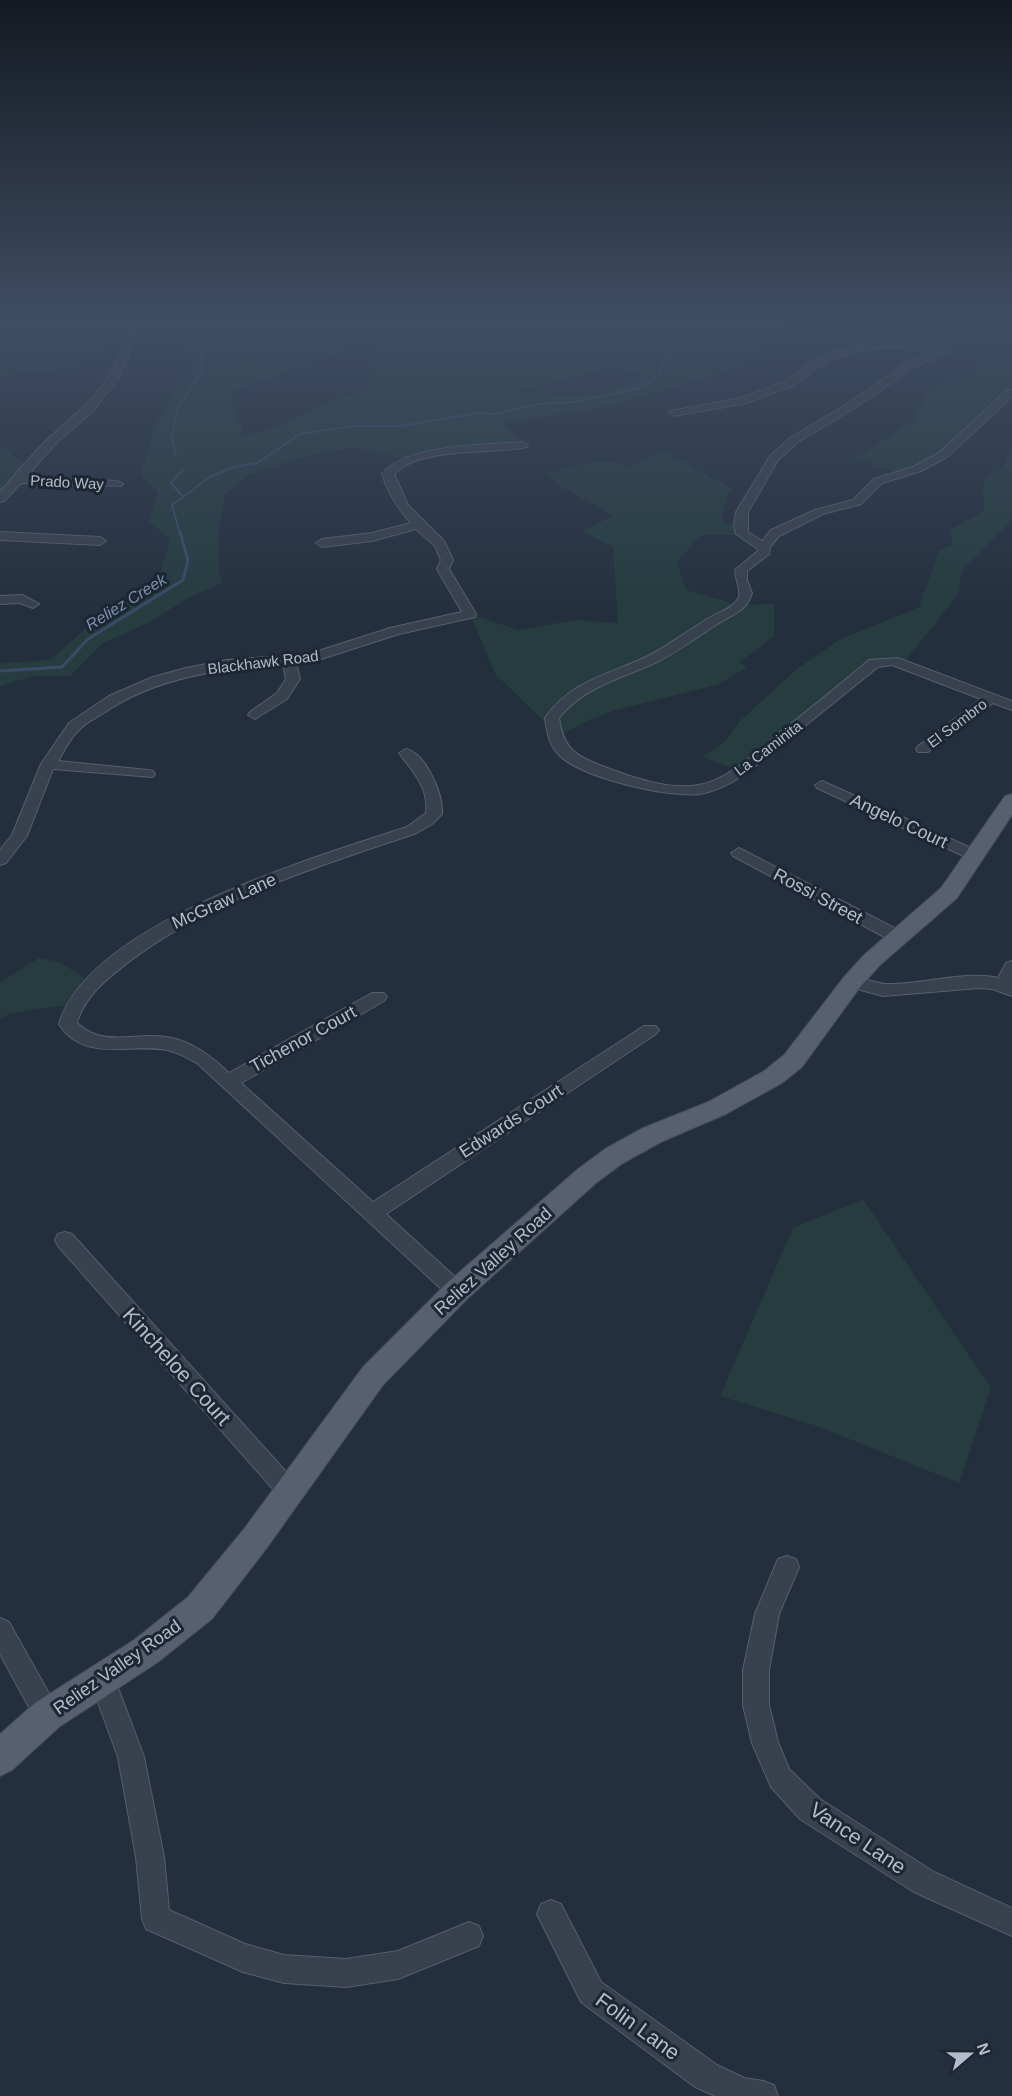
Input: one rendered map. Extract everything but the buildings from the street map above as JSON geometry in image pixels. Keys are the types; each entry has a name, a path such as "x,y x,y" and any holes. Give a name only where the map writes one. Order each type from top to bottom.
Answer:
{"main road":[{"name":"Reliez Valley Road","path":"0,1758 47,1715 146,1651 200,1608 255,1539 373,1376 457,1291 587,1176 614,1156 652,1135 717,1108 773,1077 793,1061 852,982 872,960 949,893 1012,800"}],"street":[{"path":"0,499 54,440 78,419"},
{"path":"829,419 794,440 768,465 742,512 740,525 742,534 764,547 775,533 819,512 856,502 878,481 917,469 943,455 983,419"},
{"path":"322,543 372,537 418,525 390,483 389,470 430,454 523,446"},
{"name":"Prado Way","path":"17,479 117,484"},
{"name":"Blackhawk Road","path":"0,860 19,836 48,764 74,726 114,699 158,680 227,664 310,658 395,631 470,614 443,569 447,560 445,549 436,537 418,525"},
{"path":"0,536 100,541"},
{"name":"La Caminita","path":"764,547 765,551 761,556 741,570 741,580 746,592 744,600 734,610 713,621 686,641 652,659 583,689 565,701 552,718 554,737 564,753 624,780 685,790 701,789 727,778 764,752 874,663 893,661 1012,706"},
{"path":"0,600 22,598 33,604"},
{"path":"255,715 282,696 293,679 289,660"},
{"name":"El Sombro","path":"922,749 991,698"},
{"name":"McGraw Lane","path":"406,753 421,768 434,797 434,814 427,821 412,830 255,883 192,912 140,943 92,983 71,1010 68,1024 78,1035 93,1042 108,1044 162,1042 181,1046 203,1059 457,1291"},
{"path":"48,764 148,774"},
{"name":"Angelo Court","path":"822,785 976,856"},
{"name":"Rossi Street","path":"739,853 898,937"},
{"path":"852,982 883,990 980,982 1008,988 1012,967"},
{"name":"Tichenor Court","path":"229,1081 378,997"},
{"name":"Edwards Court","path":"372,1213 650,1030"},
{"name":"Kincheloe Court","path":"65,1240 289,1491"},
{"name":"Vance Lane","path":"788,1567 767,1614 756,1670 756,1706 765,1743 780,1778 810,1809 924,1882 1012,1922"},
{"path":"0,1630 47,1715"},
{"path":"102,1678 131,1757 150,1857 156,1919 243,1958 284,1969 346,1973 398,1965 469,1936"},
{"name":"Folin Lane","path":"551,1914 591,1992 706,2076 742,2093 763,2096"}],"green space":[{"path":"160,419 238,419 242,436 275,428 295,419 530,419 504,423 523,445 447,452 410,460 353,447 298,458 246,476 225,495 219,529 218,569 222,583 191,596 148,623 103,643 70,676 33,676 0,686 0,663 50,660 92,623 137,596 159,579 170,539 149,521 158,492 141,476"},
{"path":"983,419 957,444 901,474 855,458 915,420"},
{"path":"0,445 30,468 0,499"},
{"path":"1012,446 1012,520 963,569 957,596 902,665 884,661 738,770 702,757 725,741 742,719 797,669 839,640 919,607 939,551 953,544 949,530 985,511 982,488 986,477 1002,468"},
{"path":"666,452 733,489 727,493 722,521 736,525 738,535 701,535 677,562 686,590 739,605 774,604 774,636 739,663 747,667 720,684 616,710 589,720 563,734 547,724 496,675 470,614 518,630 576,620 618,623 613,547 582,531 613,516 557,484 548,473 598,462 627,466"},
{"path":"39,958 60,962 92,983 76,1004 10,1013 0,1020 0,982"},
{"path":"863,1199 991,1388 959,1483 817,1426 720,1396 793,1228"}],"waterway":[{"name":"Reliez Creek","path":"175,419 172,438 176,456"},
{"path":"183,497 210,477 234,467 257,463 300,434 353,426 401,426 444,419"},
{"name":"Reliez Creek","path":"183,470 171,483 183,497"},
{"name":"Reliez Creek","path":"180,534 172,505 183,497"},
{"name":"Reliez Creek","path":"0,671 62,667 88,639 183,580 188,560 180,532"}]}
